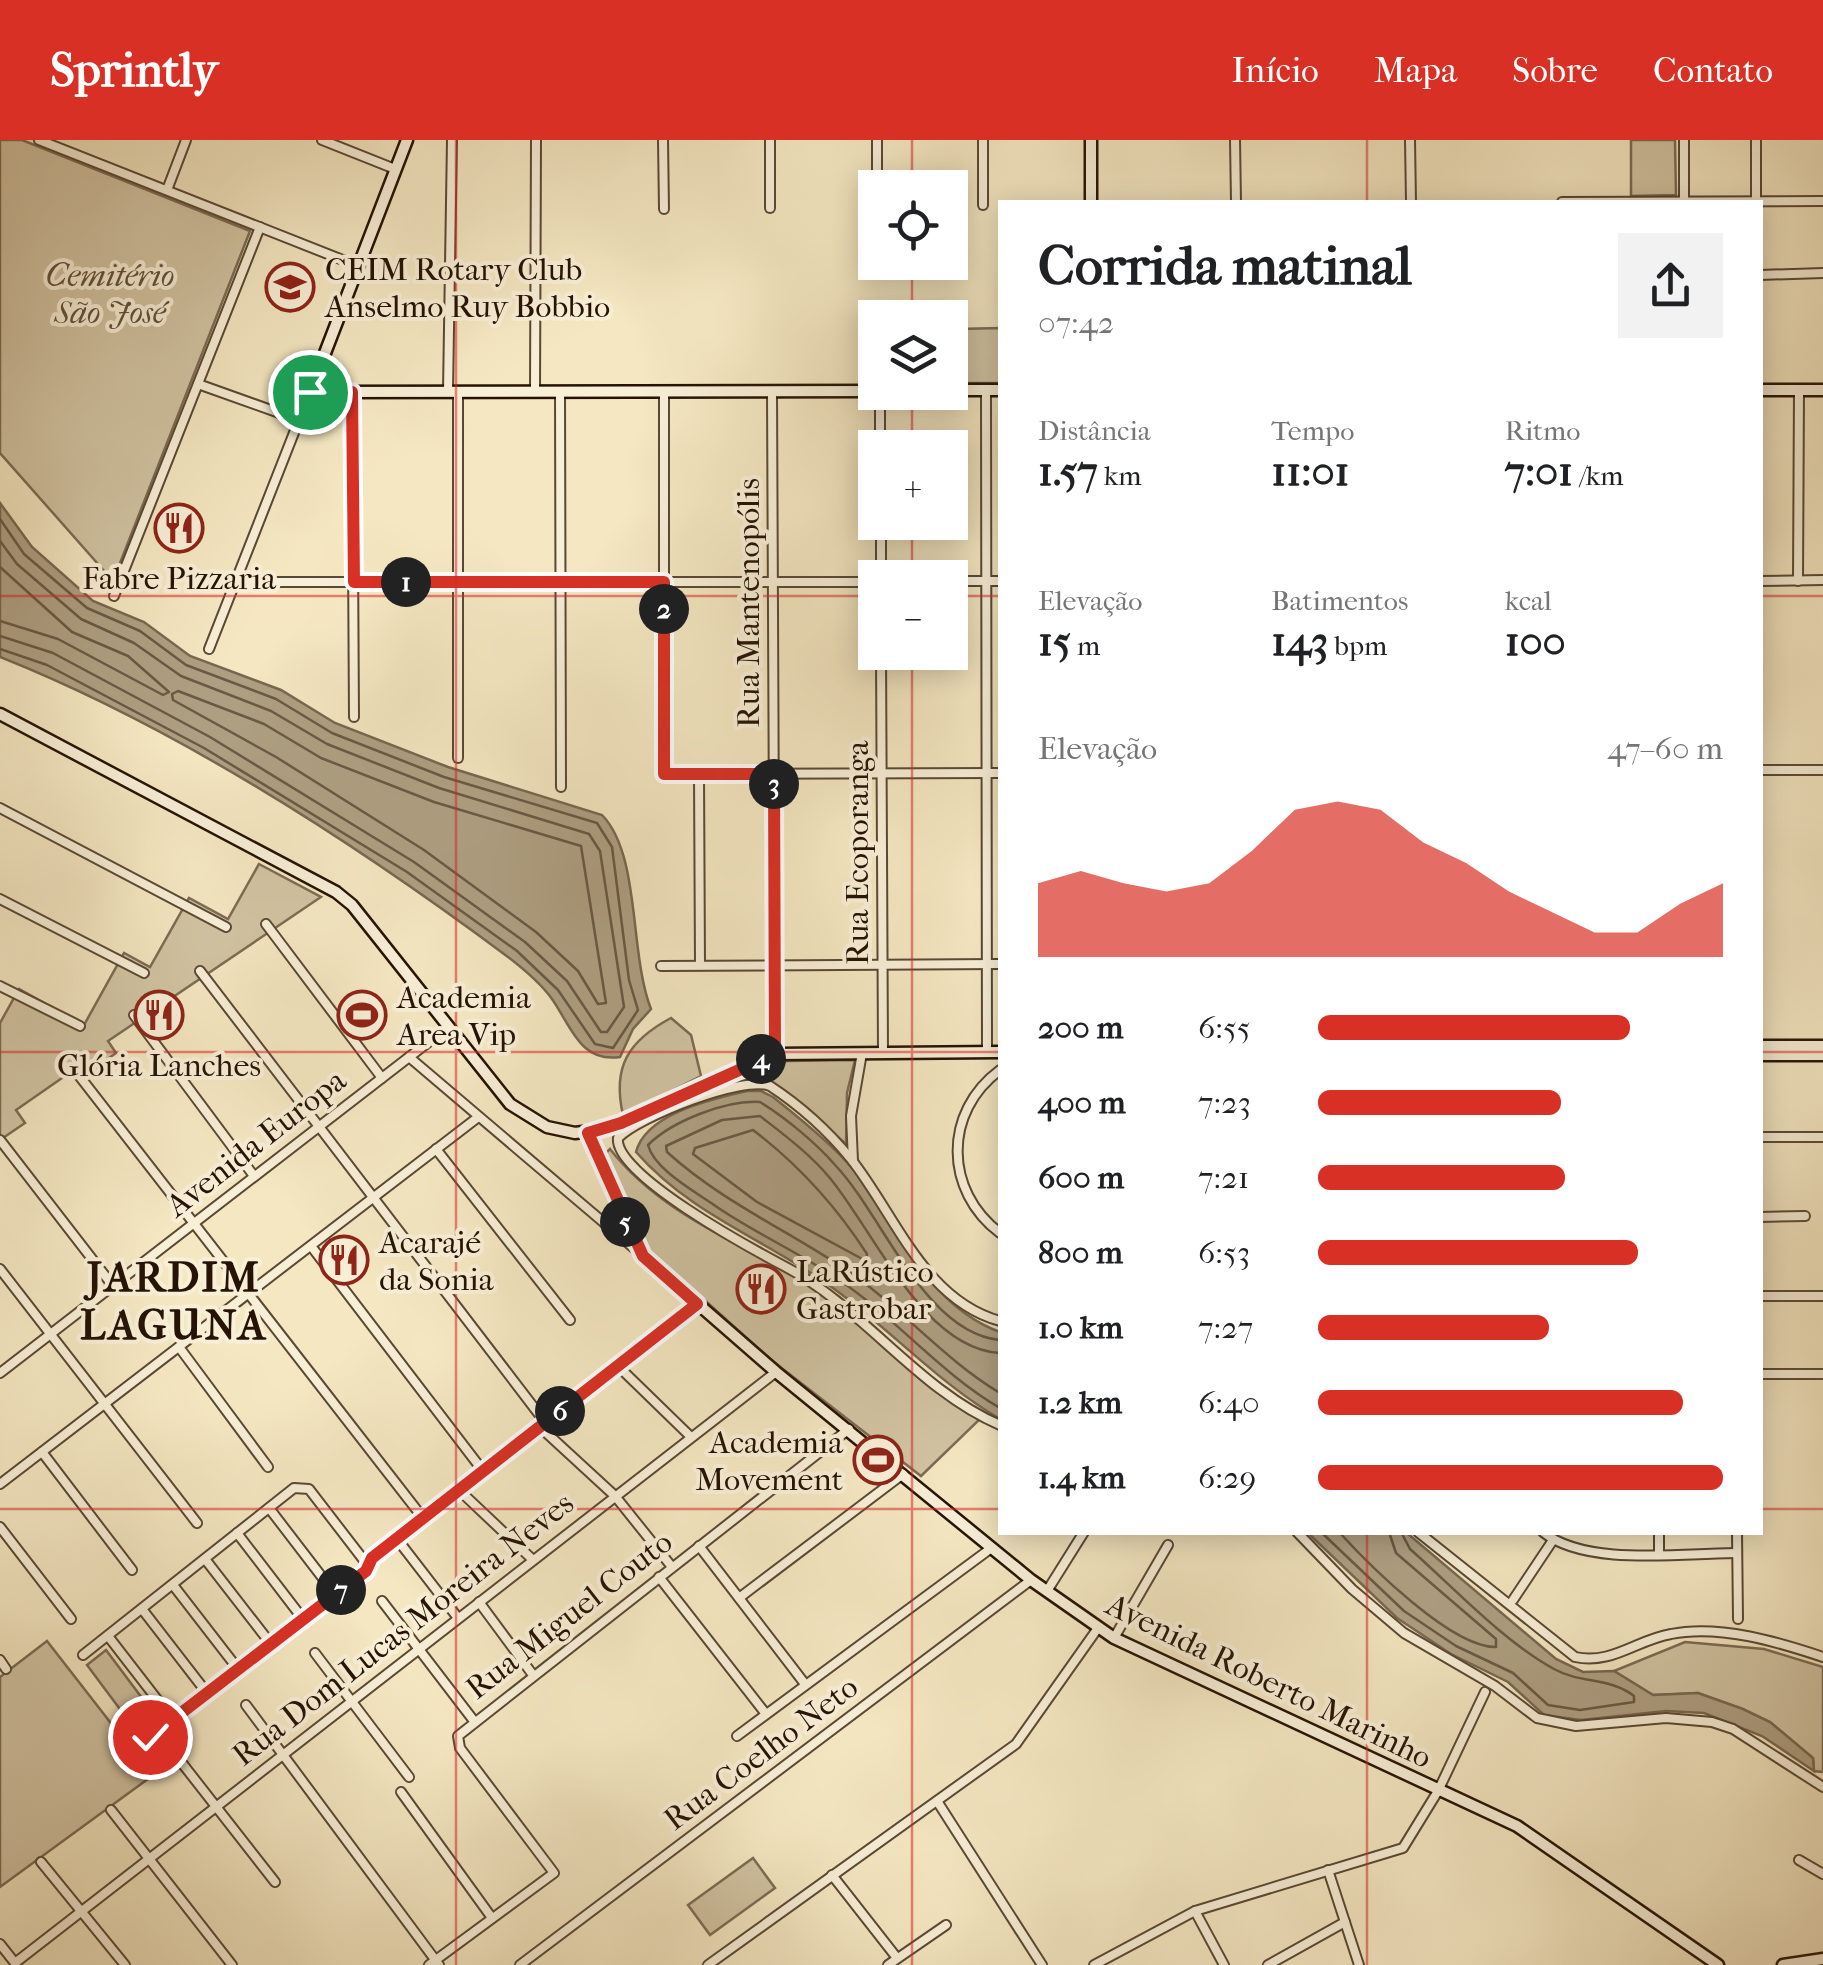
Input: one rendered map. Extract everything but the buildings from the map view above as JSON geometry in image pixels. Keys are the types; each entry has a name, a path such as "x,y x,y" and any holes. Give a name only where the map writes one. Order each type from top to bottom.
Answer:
{"main road":[{"path":"406,140 310,392 858,392"},
{"path":"1090,140 1091,200"},
{"path":"968,390 998,390"},
{"path":"1763,390 1823,390"},
{"path":"0,714 336,892 352,905 522,1114 547,1127 588,1133 621,1123 775,1054 998,1052"},
{"path":"1763,1046 1823,1046"},
{"path":"1763,1056 1823,1055"},
{"path":"588,1133 643,1256"},
{"name":"Avenida Roberto Marinho","path":"643,1256 990,1549 1098,1628 1438,1792 1517,1826 1718,1965"},
{"path":"1783,1965 1823,1959"}],"street":[{"path":"39,140 358,266"},
{"path":"167,190 186,140"},
{"path":"322,140 395,169"},
{"path":"452,140 458,758"},
{"path":"536,140 536,391"},
{"path":"663,140 664,209"},
{"path":"770,140 770,208"},
{"path":"877,140 877,170"},
{"path":"983,140 983,205"},
{"path":"1235,140 1236,200"},
{"path":"1410,140 1411,200"},
{"path":"1684,140 1684,200"},
{"path":"1756,140 1756,200"},
{"path":"1763,202 1823,201"},
{"path":"114,596 260,228"},
{"path":"1763,274 1823,273"},
{"path":"198,384 299,420"},
{"path":"986,390 987,1052"},
{"path":"1798,580 1799,390"},
{"path":"560,391 561,787"},
{"path":"664,391 664,774 998,773"},
{"name":"Rua Mantenopólis","path":"772,391 775,1054"},
{"path":"209,650 310,392"},
{"path":"352,392 354,717"},
{"path":"236,582 858,580"},
{"path":"1763,580 1823,580"},
{"path":"968,582 998,582"},
{"name":"Rua Ecoporanga","path":"881,670 883,1053"},
{"path":"1763,770 1823,770"},
{"path":"700,774 700,965"},
{"path":"0,808 226,927"},
{"path":"0,899 144,973"},
{"path":"266,924 382,1078"},
{"path":"661,966 998,964"},
{"path":"200,972 542,1425 615,1496 672,1567"},
{"path":"0,986 80,1026"},
{"path":"134,1015 254,1176"},
{"name":"Avenida Europa","path":"0,1373 448,1026"},
{"path":"853,1162 851,1116 862,1053"},
{"name":"Avenida Roberto Marinho","path":"408,1057 643,1256"},
{"path":"998,1072 972,1097 956,1136 966,1195 979,1216 998,1231"},
{"path":"77,1073 423,1518"},
{"path":"998,1320 965,1307 936,1284 853,1162 796,1106 758,1081 722,1088 622,1133 616,1142 628,1162 692,1211 834,1296 932,1379 998,1424"},
{"path":"0,1484 477,1118"},
{"path":"1763,1137 1823,1137"},
{"path":"0,1140 113,1286"},
{"path":"436,1149 570,1320"},
{"path":"1763,1217 1805,1216"},
{"path":"310,1246 483,1471"},
{"path":"0,1270 197,1523"},
{"path":"1763,1296 1823,1296"},
{"path":"366,1563 697,1304"},
{"path":"179,1347 268,1468"},
{"path":"618,1366 691,1437"},
{"name":"Rua Dom Lucas Moreira Neves","path":"15,1963 776,1372"},
{"path":"1763,1374 1823,1374"},
{"name":"Rua Miguel Couto","path":"492,1918 554,1872 460,1748 458,1736 848,1430"},
{"path":"42,1452 132,1570"},
{"path":"739,1598 904,1473"},
{"path":"83,1654 294,1488 305,1486 366,1563 366,1571 150,1737"},
{"path":"459,1490 533,1560"},
{"path":"270,1508 335,1594"},
{"path":"0,1527 71,1619"},
{"path":"238,1533 303,1620"},
{"path":"1047,1591 1082,1535"},
{"path":"1300,1535 1352,1589 1404,1633 1495,1686 1537,1718 1576,1726 1666,1718 1712,1722 1742,1734 1822,1785"},
{"path":"1422,1535 1522,1620 1575,1657 1606,1659 1667,1634 1695,1632 1766,1641 1823,1658"},
{"path":"1547,1535 1600,1554 1737,1553"},
{"path":"1659,1535 1660,1554"},
{"path":"1737,1535 1738,1619"},
{"path":"396,1539 458,1618"},
{"path":"1514,1600 1553,1540"},
{"path":"1114,1638 1168,1545"},
{"path":"699,1546 805,1684"},
{"path":"737,1736 990,1549"},
{"path":"206,1559 272,1644"},
{"path":"659,1577 766,1714"},
{"name":"Rua Coelho Neto","path":"520,1965 1031,1580"},
{"path":"173,1585 238,1669"},
{"path":"382,1601 474,1722"},
{"path":"478,1602 533,1675"},
{"path":"142,1609 207,1693"},
{"path":"708,1965 1016,1744 1098,1628"},
{"path":"108,1636 173,1720"},
{"path":"315,1653 409,1777"},
{"path":"0,1660 6,1669"},
{"path":"1094,1965 1195,1910 1403,1848 1438,1792 1485,1692"},
{"path":"246,1706 434,1964 492,1918 401,1792"},
{"path":"178,1758 275,1882"},
{"path":"937,1801 1042,1965"},
{"path":"112,1810 232,1965"},
{"path":"1799,1860 1823,1874"},
{"path":"41,1862 126,1965"},
{"path":"1328,1870 1359,1965"},
{"path":"832,1875 898,1958"},
{"path":"1195,1910 1224,1965"},
{"path":"1268,1965 1345,1922"},
{"path":"888,1965 946,1925"},
{"path":"0,1944 15,1963"}],"green space":[{"name":"Cemitério São José","path":"0,140 22,140 250,231 113,581 0,453"},
{"path":"1631,140 1675,140 1676,195 1631,196"},
{"path":"998,328 998,383 968,383 968,329"},
{"path":"259,864 321,897 108,1041 116,1053 87,1074 88,1060 16,1110 25,1123 0,1140 0,1023 19,989 84,1025 124,953 150,967 189,898 228,919"},
{"path":"671,1018 691,1035 701,1076 623,1115 620,1083 627,1057 644,1036"},
{"path":"855,1060 847,1093 846,1144 781,1088 753,1070 787,1061"},
{"path":"610,1149 658,1196 830,1299 979,1420 921,1476 770,1359 647,1248 604,1155"},
{"path":"47,1641 152,1776 0,1887 0,1677"},
{"path":"1685,1642 1764,1649 1823,1667 1823,1772 1814,1771 1813,1758 1770,1722 1698,1693 1653,1695 1614,1671"},
{"path":"106,1650 154,1714 134,1728 87,1665"},
{"path":"753,1858 775,1888 710,1935 688,1905"}],"water":[{"path":"0,503 32,547 93,601 144,622 190,656 281,690 335,723 448,767 602,815 623,854 651,1009 633,1029 620,1057 606,1057 586,1048 548,994 519,966 327,831 199,753 0,657"},
{"path":"761,1091 843,1158 929,1279 972,1318 998,1331 998,1418 957,1390 837,1291 682,1194 636,1152 653,1127 700,1104"},
{"path":"1310,1535 1409,1535 1556,1659 1583,1672 1614,1671 1653,1695 1698,1693 1743,1709 1770,1722 1813,1758 1814,1771 1762,1736 1704,1713 1666,1711 1581,1720 1544,1715 1508,1682 1451,1654 1397,1618"}],"place":[{"name":"CEIM Rotary Club Anselmo Ruy Bobbio","path":"290,287"},
{"name":"Fabre Pizzaria","path":"179,528"},
{"name":"Glória Lanches","path":"159,1015"},
{"name":"Academia Area Vip","path":"362,1015"},
{"name":"Acarajé da Sonia","path":"344,1260"},
{"name":"LaRústico Gastrobar","path":"761,1289"},
{"name":"Academia Movement","path":"878,1460"}],"district":[{"name":"JARDIM LAGUNA","path":"174,1301"}],"route":[{"path":"150,1737 366,1571 366,1563 372,1558 697,1304 643,1256 588,1133 621,1123 775,1054 774,774 664,774 664,582 354,582 352,392 310,392"}]}
